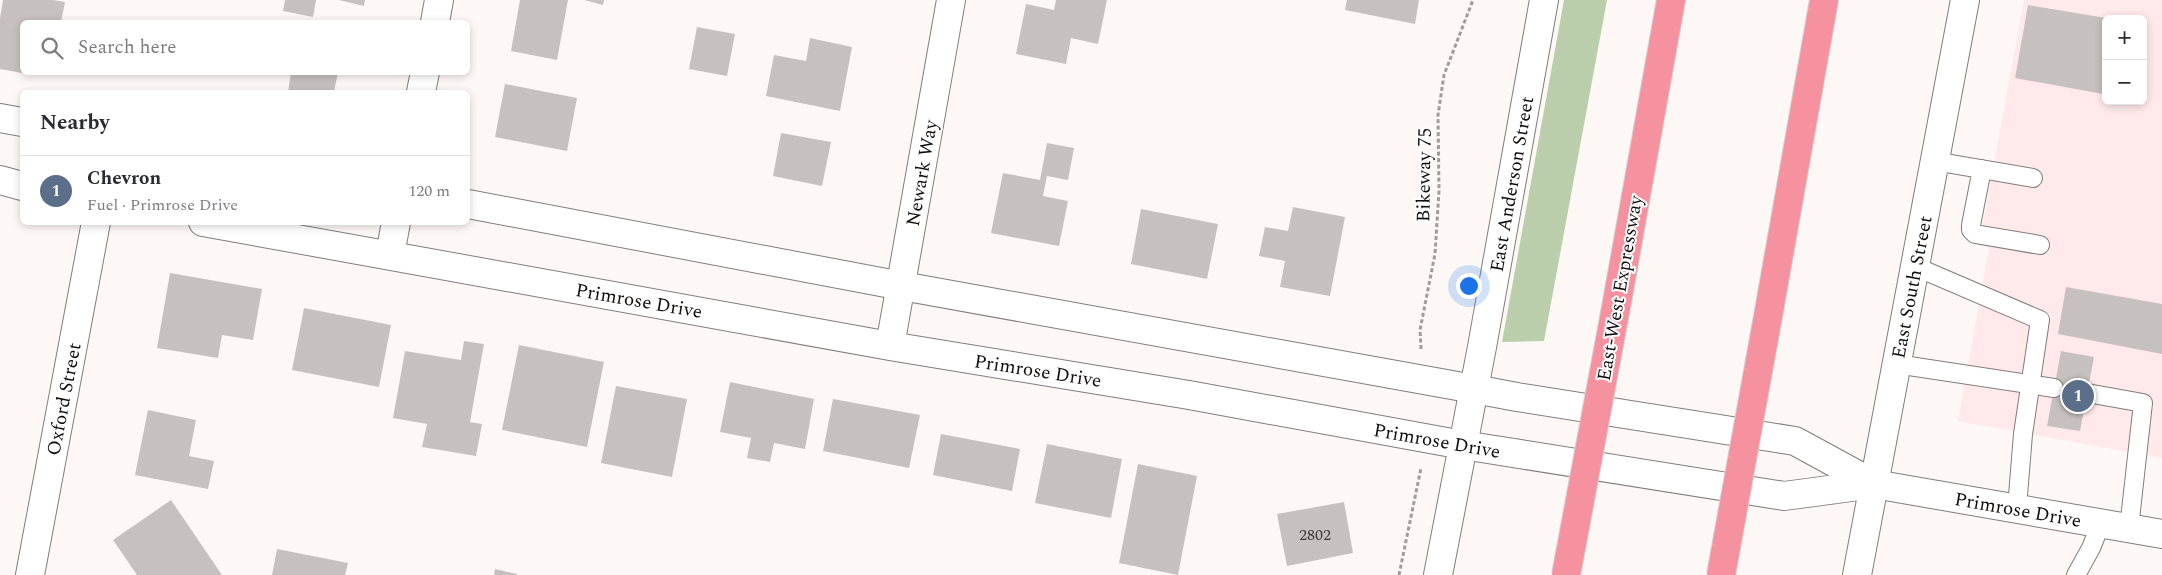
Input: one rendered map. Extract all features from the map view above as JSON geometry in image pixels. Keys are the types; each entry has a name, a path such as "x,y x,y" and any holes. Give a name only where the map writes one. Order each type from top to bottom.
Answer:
{"highway":[{"name":"East-West Expressway","path":"1566,575 1672,0"},
{"path":"1721,575 1824,0"}],"street":[{"path":"435,20 439,0"},
{"name":"Newark Way","path":"890,346 902,286 950,0"},
{"name":"East Anderson Street","path":"1438,575 1474,388 1544,0"},
{"name":"East South Street","path":"1857,575 1965,0"},
{"path":"421,90 424,75"},
{"path":"0,118 20,122"},
{"path":"0,180 20,185"},
{"name":"Primrose Drive","path":"470,204 902,286 1517,397 1795,441 1874,484"},
{"name":"Oxford Street","path":"30,575 95,225"},
{"name":"Primrose Drive","path":"220,225 890,346 1189,395 1463,444 1784,496 1874,484 2162,534"},
{"path":"390,255 395,225"}],"lane":[{"path":"1934,161 2033,178"},
{"path":"1982,169 1971,225 1975,234 2040,245"},
{"path":"1914,266 2040,320 2023,434 2017,508"},
{"path":"1896,364 2054,388"},
{"path":"2087,393 2143,403 2129,528"},
{"path":"2076,575 2091,548 2101,523"}],"path":[{"name":"Bikeway 75","path":"1421,355 1420,330 1435,254 1439,191 1439,107 1444,75 1474,0"},
{"path":"1399,575 1421,472"}],"shaded area":[{"path":"2024,0 2162,0 2162,458 1958,421 1989,248 1979,245"}],"green space":[{"path":"1564,0 1607,0 1544,341 1502,342"}],"building":[{"path":"3,0 53,0 65,2 61,20 20,20 20,73 0,69 0,18"},
{"path":"285,0 316,0 313,17 283,11"},
{"path":"339,0 365,0 364,6"},
{"path":"520,0 568,0 557,60 511,51"},
{"path":"584,0 604,0 603,5"},
{"path":"1056,0 1107,0 1098,44 1071,38 1066,64 1016,54 1026,4 1054,10"},
{"path":"1347,0 1419,0 1415,24 1345,10"},
{"path":"2028,5 2102,17 2102,94 2015,78"},
{"path":"697,27 735,34 727,76 689,69"},
{"path":"810,38 852,47 840,111 766,96 774,55 806,61"},
{"path":"291,75 337,75 334,90 288,90"},
{"path":"505,84 577,98 567,151 495,137"},
{"path":"781,133 831,142 822,186 773,176"},
{"path":"1047,143 1074,148 1068,180 1047,176 1043,196 1068,201 1059,246 991,233 1003,173 1040,180"},
{"path":"1293,207 1345,217 1330,296 1280,287 1285,261 1259,256 1265,227 1288,231"},
{"path":"1141,209 1218,224 1207,279 1131,264"},
{"path":"170,273 262,289 253,340 222,335 218,358 157,348"},
{"path":"2066,287 2162,304 2162,354 2058,334"},
{"path":"304,308 391,325 379,387 292,370"},
{"path":"464,341 484,344 470,422 482,424 476,456 422,447 427,424 393,418 405,351 461,360"},
{"path":"519,345 604,362 587,447 502,430"},
{"path":"2061,351 2094,357 2080,431 2047,426"},
{"path":"730,382 814,399 805,449 774,443 770,462 747,458 751,438 720,432"},
{"path":"616,386 687,399 672,477 601,463"},
{"path":"833,399 920,415 909,468 823,451"},
{"path":"148,410 196,420 189,456 214,461 208,489 135,475"},
{"path":"941,434 1020,449 1012,491 933,475"},
{"path":"1047,444 1122,459 1111,518 1035,503"},
{"path":"1138,464 1197,476 1178,575 1119,563"},
{"path":"171,500 222,575 137,575 113,540"},
{"path":"1344,502 1353,553 1287,566 1277,514"},
{"path":"277,549 348,563 345,575 272,575"},
{"path":"495,569 517,574 517,575 494,575"}],"place":[{"name":"Chevron","path":"2078,396"}]}
